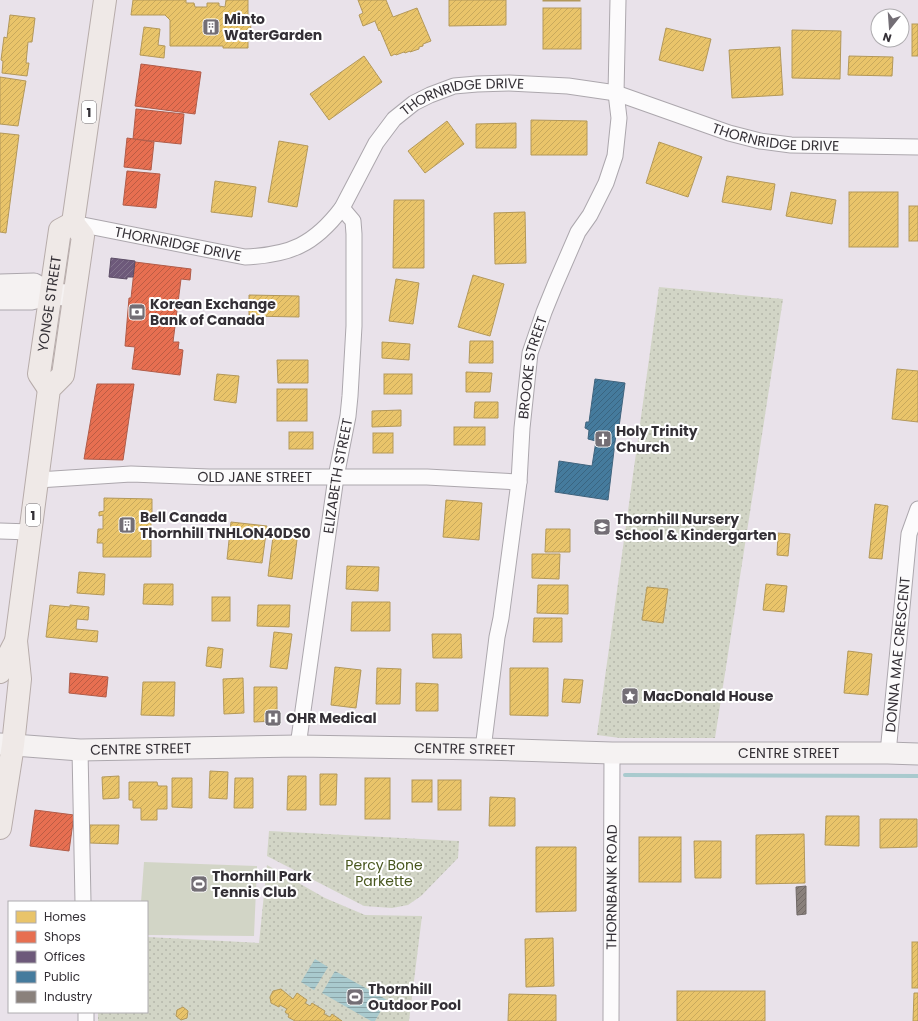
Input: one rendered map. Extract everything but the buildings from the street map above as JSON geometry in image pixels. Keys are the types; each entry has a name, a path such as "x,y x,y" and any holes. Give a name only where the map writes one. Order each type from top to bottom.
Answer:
{"main road":[{"name":"1","path":"73,223 105,0"},
{"name":"YONGE STREET","path":"73,223 83,236 75,295 63,375 49,389 39,374 60,230 73,223"},
{"path":"0,284 34,284 51,294"},
{"path":"0,299 31,299 51,294 75,295"},
{"name":"1","path":"0,828 6,745 20,679 16,641 49,389"},
{"name":"1","path":"0,672 16,641"},
{"name":"CENTRE STREET","path":"6,745 80,750 298,746 612,753 888,752 918,754"}],"street":[{"name":"BROOKE STREET","path":"483,749 519,482 522,428 530,353 544,312 578,232 590,215 606,183 615,156 620,118 616,93 618,0"},
{"name":"THORNRIDGE DRIVE","path":"73,223 245,257 264,256 291,250 313,239 330,223 342,208 376,143 394,120 414,103 454,86 509,83 568,86 616,93 730,133 760,141 791,145 918,147"},
{"name":"ELIZABETH STREET","path":"298,746 336,477 348,416 350,396 355,277 354,234 352,221 342,208"},
{"name":"OLD JANE STREET","path":"38,480 131,474 210,477 426,477 519,482"},
{"name":"DONNA MAE CRESCENT","path":"888,752 909,534 918,509"},
{"path":"0,531 31,532"},
{"path":"80,750 83,901"},
{"name":"THORNBANK ROAD","path":"611,1021 612,753"}],"green space":[{"path":"659,287 783,299 715,738 620,738 597,735"},
{"name":"Percy Bone Parkette","path":"269,831 459,841 458,858 421,896 408,905 392,908 364,906 267,856"},
{"name":"Thornhill Park Tennis Club","path":"144,862 257,866 254,936 148,935 148,901 141,901"},
{"path":"267,865 325,898 365,915 422,916 409,1021 98,1021 98,1013 148,1013 148,937 259,943"}],"water":[{"path":"315,959 328,967 314,990 301,982"},
{"name":"Thornhill Outdoor Pool","path":"335,971 387,1000 375,1021 371,1021 322,993"}],"waterway":[{"path":"625,775 918,776"}],"place":[{"name":"Minto WaterGarden","path":"211,27"},
{"name":"Korean Exchange Bank of Canada","path":"137,312"},
{"name":"Holy Trinity Church","path":"603,439"},
{"name":"Bell Canada Thornhill TNHLON40DS0","path":"127,525"},
{"name":"Thornhill Nursery School & Kindergarten","path":"602,527"},
{"name":"MacDonald House","path":"630,696"},
{"name":"OHR Medical","path":"273,718"},
{"name":"Thornhill Park Tennis Club","path":"199,884"},
{"name":"Thornhill Outdoor Pool","path":"355,997"}]}
